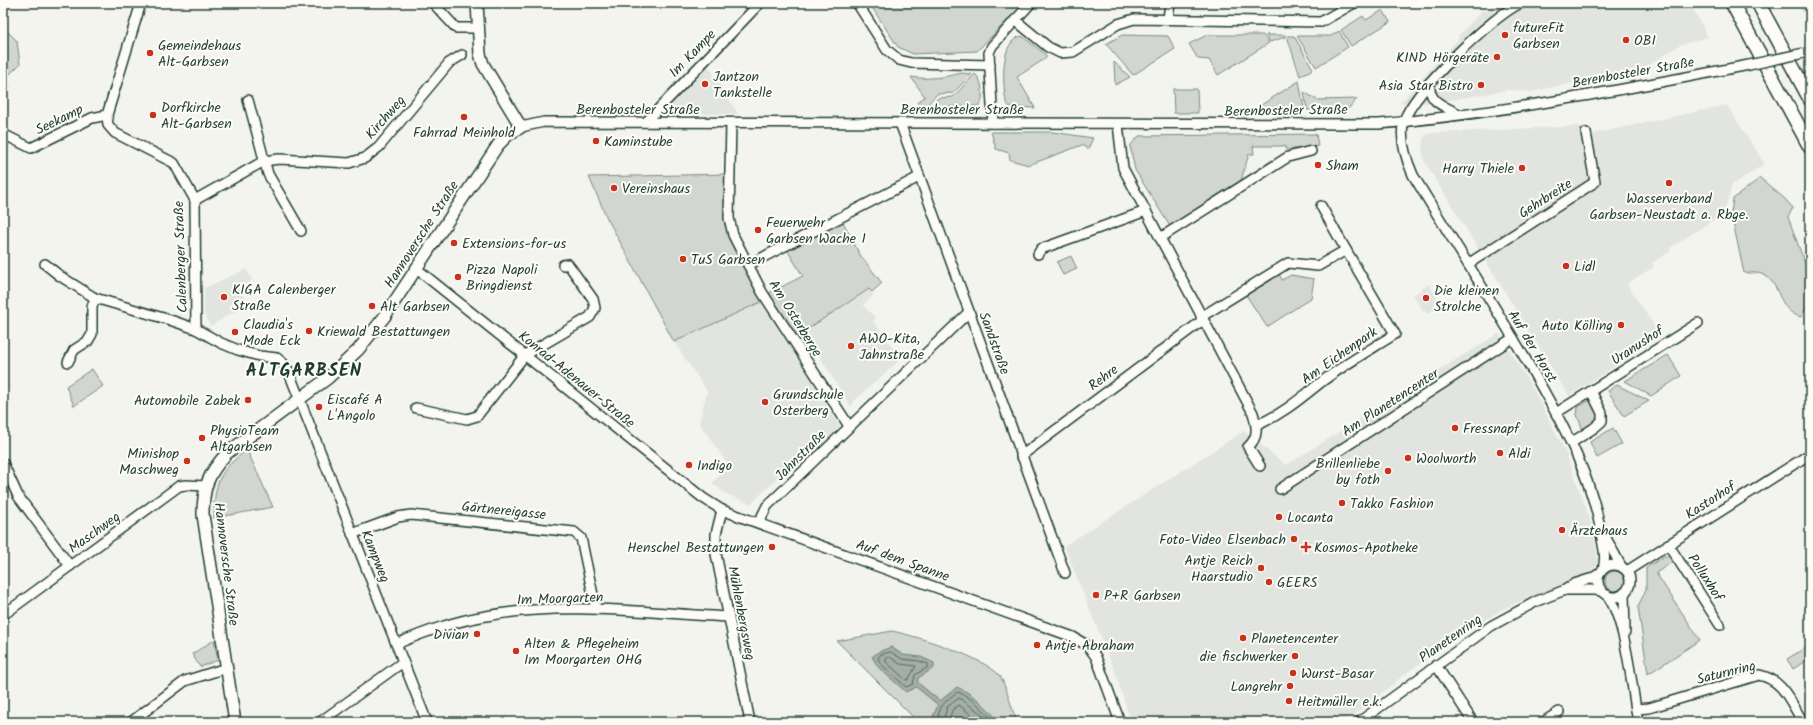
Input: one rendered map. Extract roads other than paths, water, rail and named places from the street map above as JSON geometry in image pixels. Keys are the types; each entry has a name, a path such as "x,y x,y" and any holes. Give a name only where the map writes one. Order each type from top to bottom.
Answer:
{"highway":[{"path":"1732,3 1810,147"},
{"path":"1758,3 1810,99"}],"main road":[{"path":"477,3 483,64 521,127"},
{"name":"Hannoversche Straße","path":"235,722 203,515 206,486 214,469 227,453 328,378 358,350 385,316 498,145 508,135 521,127"}],"street":[{"path":"107,115 142,3"},
{"path":"433,3 456,28 479,28"},
{"name":"Im Kampe","path":"646,122 760,3"},
{"path":"857,3 887,50 899,60 911,64 990,65"},
{"path":"993,123 989,53 992,46 1031,3"},
{"path":"1168,19 1170,3"},
{"path":"1015,20 1048,47 1060,53 1073,52 1123,21 1134,19 1321,22 1354,3"},
{"path":"1404,122 1412,104 1451,60 1506,11 1521,3"},
{"name":"Berenbosteler Straße","path":"521,127 538,122 1379,124 1404,122 1606,93 1807,52"},
{"name":"Kirchweg","path":"195,200 264,161 279,159 349,163 365,158 379,148 450,63 462,55"},
{"path":"1430,82 1429,90 1435,102 1459,114"},
{"path":"248,100 268,174 301,231"},
{"name":"Seekamp","path":"3,134 31,148 92,118 107,115"},
{"name":"Calenberger Straße","path":"107,115 108,125 115,134 174,163 195,200 196,330 220,343 252,354 281,361 288,370 299,400"},
{"name":"Auf der Horst","path":"1404,122 1403,140 1407,161 1416,181 1513,338 1556,413 1571,443 1587,482 1600,526 1604,557 1602,571"},
{"name":"Am Osterberge","path":"731,123 730,224 737,245 762,292 849,426"},
{"name":"Sandstraße","path":"900,123 1065,573"},
{"path":"1118,124 1123,168 1253,414 1257,425 1256,435 1253,442 1248,447 1260,466"},
{"name":"Gehrbreite","path":"1468,264 1595,182 1586,133"},
{"path":"1160,238 1288,157 1311,151"},
{"path":"748,265 920,177"},
{"name":"Am Eichenpark","path":"1257,425 1267,421 1296,403 1321,382 1395,334 1321,206"},
{"path":"1038,254 1041,248 1146,211"},
{"path":"1202,318 1288,263 1318,266 1346,250"},
{"path":"45,264 60,276 95,298 170,320 196,330"},
{"path":"416,408 473,419 478,416 525,355 590,317 594,313 595,304 593,299 568,264 563,265"},
{"name":"Konrad-Adenauer-Straße","path":"416,269 703,498 722,510"},
{"path":"68,362 74,350 88,341 92,334 92,307 95,298"},
{"name":"Jahnstraße","path":"759,522 767,506 969,312"},
{"name":"Rehre","path":"1021,456 1202,318"},
{"name":"Uranushof","path":"1556,413 1698,323"},
{"name":"Am Planetencenter","path":"1280,489 1513,338"},
{"path":"1571,443 1602,422 1602,412 1591,391"},
{"name":"Kampweg","path":"299,400 427,722"},
{"name":"Kastorhof","path":"1624,569 1668,544 1810,454"},
{"path":"3,463 18,496 70,566"},
{"name":"Maschweg","path":"3,615 179,486 206,486"},
{"name":"Auf dem Spanne","path":"722,510 759,522 1073,637 1088,646 1096,657 1120,722"},
{"name":"Mühlenbergsweg","path":"722,510 715,541 750,722"},
{"name":"Gärtnereigasse","path":"352,534 398,517 411,515 574,532 581,538 596,609"},
{"name":"Auf der Horst","path":"1600,526 1624,569"},
{"name":"Polluxhof","path":"1668,544 1720,625"},
{"path":"1625,644 1624,593 1630,582 1624,569 1615,565 1602,571 1598,580 1604,593 1612,601 1625,644 1638,722"},
{"name":"Planetenring","path":"1359,722 1477,635 1504,618 1537,601 1565,590 1574,584 1593,578 1602,571"},
{"name":"Planetenring","path":"1565,590 1595,590 1604,593"},
{"path":"1604,593 1619,596 1624,593"},
{"name":"Im Moorgarten","path":"396,644 442,626 487,615 533,611 596,609 729,617"},
{"path":"320,722 403,662"},
{"path":"1436,665 1473,722"},
{"path":"131,722 185,681 226,668"},
{"name":"Saturnring","path":"1636,710 1649,708 1759,676 1775,680 1782,688 1803,722"},
{"path":"1543,722 1558,712"},
{"path":"1806,722 1810,719"}],"water":[{"path":"891,647 903,655 921,657 934,663 934,668 918,678 918,683 940,701 957,687 980,702 999,722 934,722 933,716 938,705 916,687 906,692 879,668 872,657 878,652"}],"place":[{"name":"futureFit Garbsen","path":"1505,35"},
{"name":"OBI","path":"1626,40"},
{"name":"Gemeindehaus Alt-Garbsen","path":"150,53"},
{"name":"KIND Hörgeräte","path":"1497,57"},
{"name":"Jantzon Tankstelle","path":"705,84"},
{"name":"Asia Star Bistro","path":"1481,85"},
{"name":"Dorfkirche Alt-Garbsen","path":"153,115"},
{"name":"Fahrrad Meinhold","path":"464,117"},
{"name":"Kaminstube","path":"596,141"},
{"name":"Sham","path":"1318,165"},
{"name":"Harry Thiele","path":"1522,168"},
{"name":"Wasserverband Garbsen-Neustadt a. Rbge.","path":"1669,183"},
{"name":"Vereinshaus","path":"614,188"},
{"name":"Feuerwehr Garbsen Wache 1","path":"758,230"},
{"name":"Extensions-for-us","path":"454,243"},
{"name":"TuS Garbsen","path":"683,259"},
{"name":"Lidl","path":"1566,266"},
{"name":"Pizza Napoli Bringdienst","path":"458,277"},
{"name":"KIGA Calenberger Straße","path":"224,297"},
{"name":"Die kleinen Strolche","path":"1426,298"},
{"name":"Alt Garbsen","path":"372,306"},
{"name":"Auto Kölling","path":"1621,325"},
{"name":"Kriewald Bestattungen","path":"309,331"},
{"name":"Claudia's Mode Eck","path":"235,332"},
{"name":"AWO-Kita, Jahnstraße","path":"851,346"},
{"name":"Automobile Zabek","path":"248,400"},
{"name":"Grundschule Osterberg","path":"765,402"},
{"name":"Eiscafé A L'Angolo","path":"319,407"},
{"name":"Fressnapf","path":"1455,428"},
{"name":"PhysioTeam Altgarbsen","path":"202,438"},
{"name":"Aldi","path":"1500,453"},
{"name":"Woolworth","path":"1408,458"},
{"name":"Minishop Maschweg","path":"187,461"},
{"name":"Indigo","path":"689,465"},
{"name":"Brillenliebe by foth","path":"1388,471"},
{"name":"Takko Fashion","path":"1342,503"},
{"name":"Locanta","path":"1279,517"},
{"name":"Ärztehaus","path":"1562,530"},
{"name":"Foto-Video Elsenbach","path":"1294,539"},
{"name":"Henschel Bestattungen","path":"772,547"},
{"name":"Kosmos-Apotheke","path":"1306,547"},
{"name":"Antje Reich Haarstudio","path":"1261,568"},
{"name":"GEERS","path":"1269,582"},
{"name":"P+R Garbsen","path":"1096,595"},
{"name":"Divian","path":"477,634"},
{"name":"Planetencenter","path":"1243,638"},
{"name":"Antje Abraham","path":"1037,645"},
{"name":"Alten & Pflegeheim Im Moorgarten OHG","path":"516,651"},
{"name":"die fischwerker","path":"1295,656"},
{"name":"Wurst-Basar","path":"1293,673"},
{"name":"Langrehr","path":"1290,686"},
{"name":"Heitmüller e.k.","path":"1289,701"}],"district":[{"name":"ALTGARBSEN","path":"304,370"}]}
